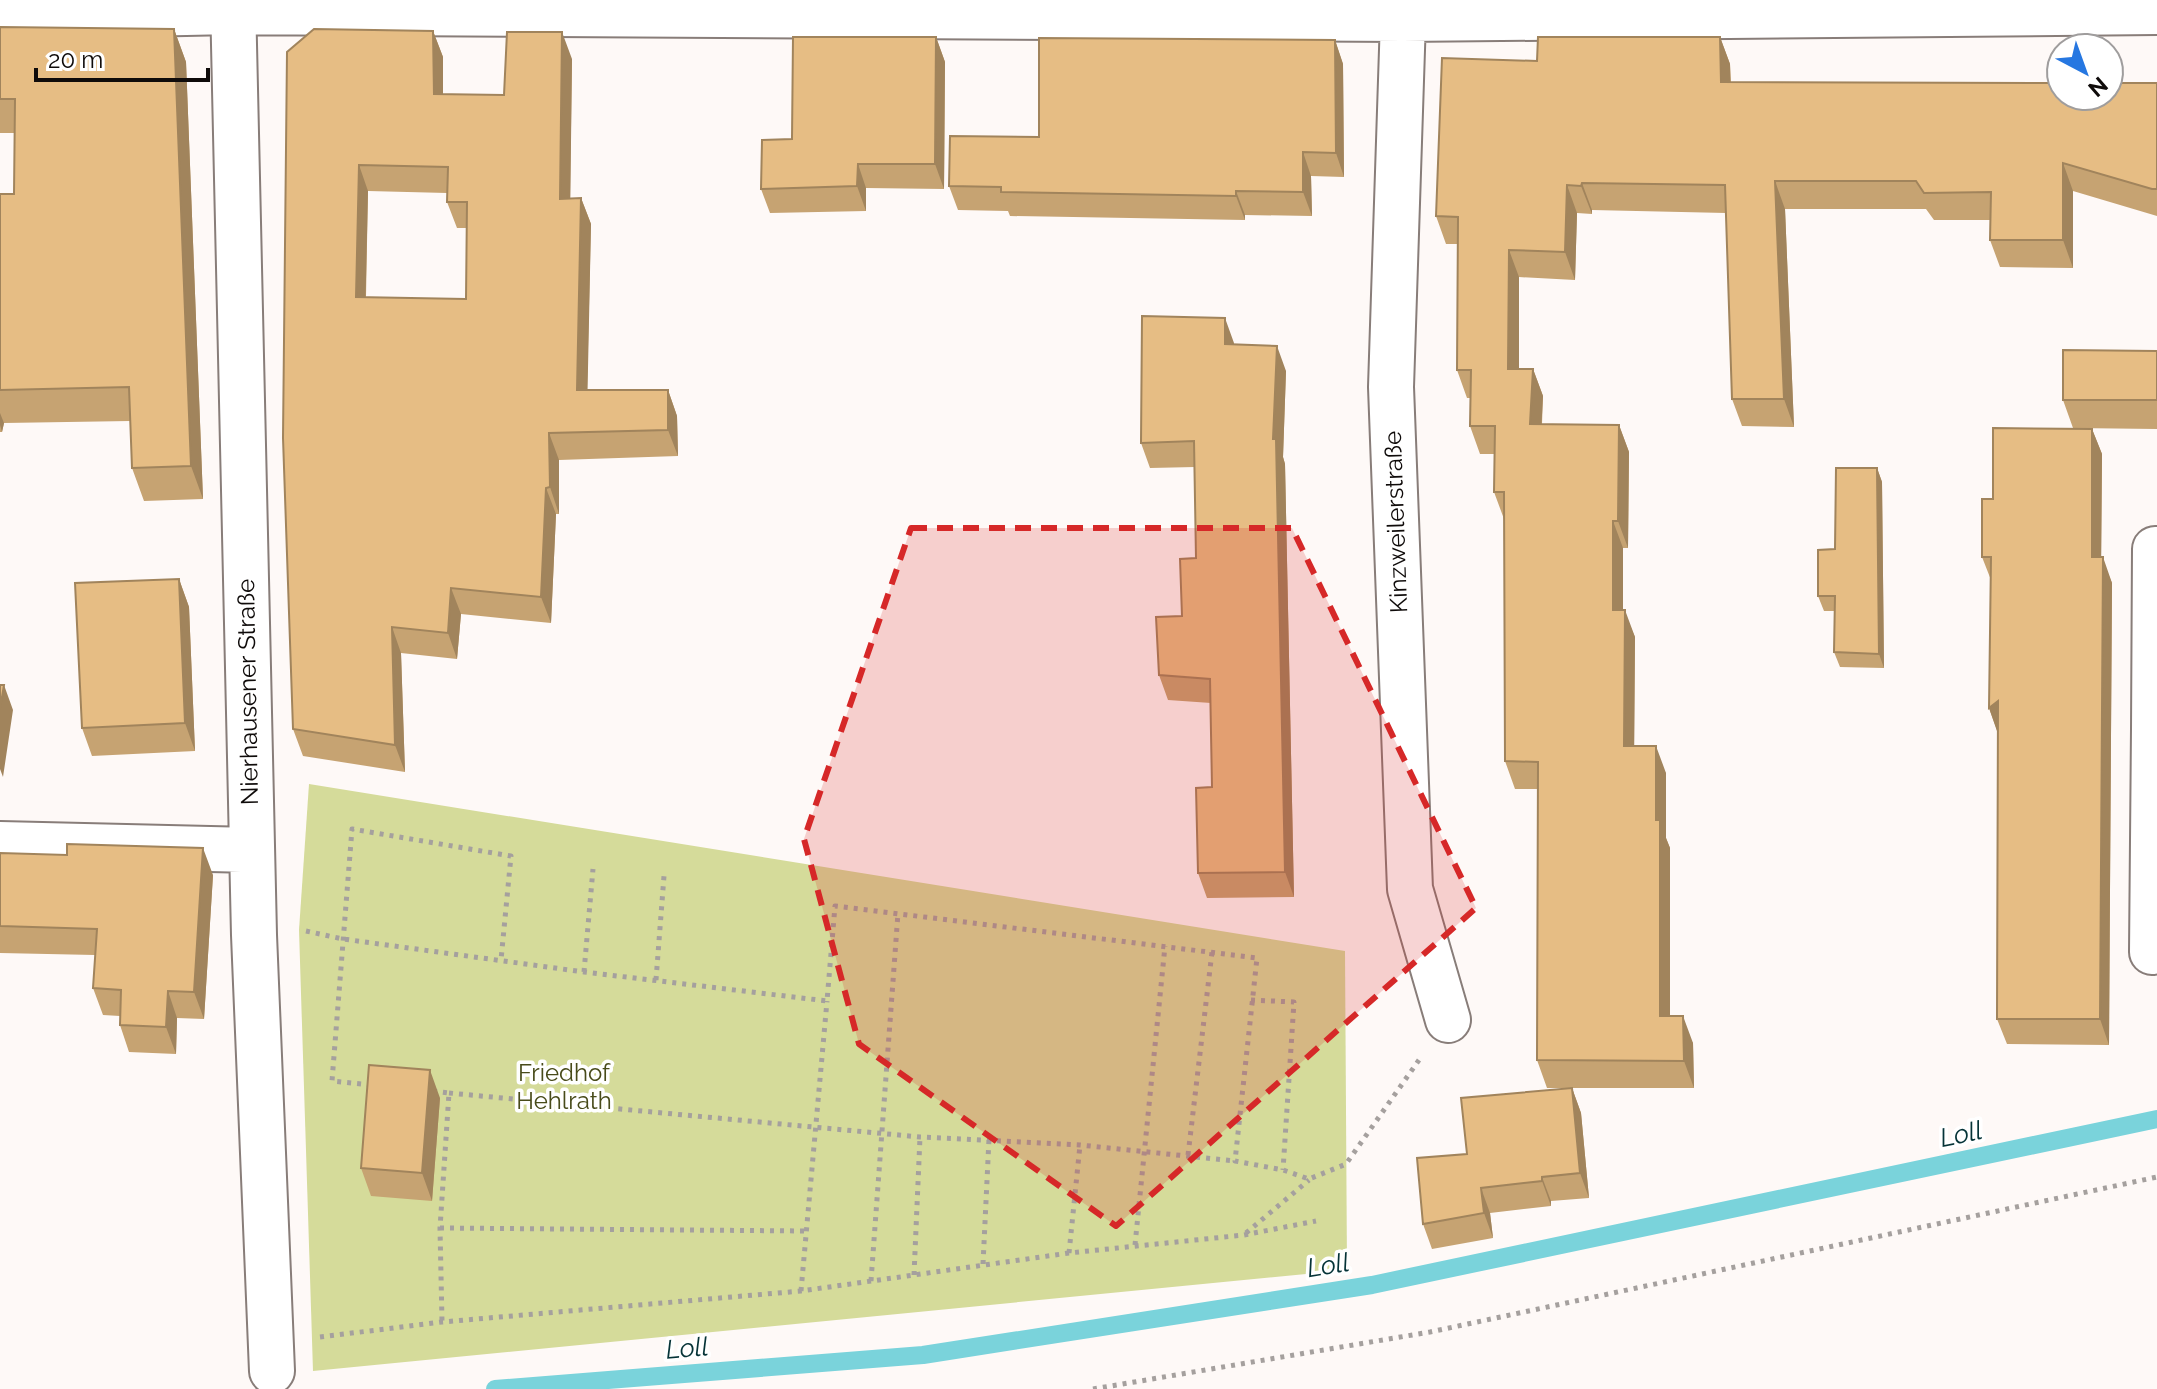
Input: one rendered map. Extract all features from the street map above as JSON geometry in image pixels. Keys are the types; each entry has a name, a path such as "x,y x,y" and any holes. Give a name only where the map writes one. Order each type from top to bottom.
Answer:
{"street":[{"path":"0,17 233,6 1403,19 2157,12"},
{"name":"Nierhausener Straße","path":"233,6 254,935 272,1371"},
{"name":"Kinzweilerstraße","path":"1403,19 1391,387 1410,889 1448,1020"},
{"path":"2152,952 2155,549"},
{"path":"0,844 252,850"}],"path":[{"path":"376,1085 332,1081 352,829 511,856 501,960"},
{"path":"584,972 593,869"},
{"path":"656,980 664,876"},
{"path":"801,1291 835,906 1257,958 1235,1161"},
{"path":"871,1281 898,913"},
{"path":"254,935 299,930 343,939 584,972 827,1001"},
{"path":"1135,1245 1165,946"},
{"path":"1188,1155 1212,952"},
{"path":"1251,1000 1294,1002 1283,1170"},
{"path":"1244,1235 1309,1179 1346,1164 1448,1020"},
{"path":"420,1090 920,1137 1080,1145 1188,1155 1283,1170 1309,1179"},
{"path":"442,1322 440,1228 449,1093"},
{"path":"914,1275 920,1137"},
{"path":"983,1264 989,1139"},
{"path":"1069,1253 1080,1145"},
{"path":"1093,1389 1430,1332 2157,1177"},
{"path":"319,1337 442,1322 801,1291 1069,1253 1244,1235 1316,1221"},
{"path":"440,1228 807,1231"}],"highlighted area":[{"path":"911,528 1292,528 1476,908 1116,1226 859,1044 804,839"}],"green space":[{"name":"Friedhof Hehlrath","path":"309,784 1345,951 1347,1270 313,1371 299,930"}],"building":[{"path":"0,27 174,29 191,466 132,468 129,387 0,390 0,194 14,194 15,99 0,99"},
{"path":"314,29 433,31 434,94 504,95 507,32 562,32 560,199 581,198 577,390 668,390 668,430 549,433 550,487 546,488 541,597 451,588 448,633 392,627 395,745 293,729 283,438 287,52","holes":["359,165 448,167 447,202 467,202 466,299 356,297"]},
{"path":"793,37 936,37 935,164 858,164 857,186 761,189 762,140 792,139"},
{"path":"1538,37 1720,37 1721,82 2045,83 2045,112 2125,112 2125,83 2157,83 2157,189 2063,163 2063,240 1990,240 1991,192 1924,193 1916,181 1775,181 1784,399 1732,399 1725,185 1567,185 1565,252 1509,250 1508,369 1533,369 1530,424 1619,425 1618,521 1613,521 1613,610 1625,610 1624,746 1656,746 1656,820 1660,820 1660,1016 1683,1016 1684,1061 1537,1060 1538,762 1505,761 1504,492 1494,492 1495,426 1470,426 1471,370 1457,370 1458,217 1436,216 1442,58 1537,61"},
{"path":"1039,38 1335,40 1336,153 1303,152 1303,192 1236,191 1236,196 1001,192 1001,187 949,186 950,136 1039,137"},
{"path":"1142,316 1225,318 1225,344 1277,346 1273,439 1276,439 1285,872 1198,873 1196,788 1212,787 1210,679 1159,675 1156,617 1182,616 1180,559 1196,558 1194,441 1141,443"},
{"path":"2063,350 2157,351 2157,400 2063,400"},
{"path":"1993,428 2092,429 2092,557 2103,557 2100,1019 1997,1019 1998,701 1989,708 1991,557 1982,557 1982,499 1993,499"},
{"path":"1836,468 1877,468 1879,654 1834,652 1835,596 1818,596 1818,550 1835,549"},
{"path":"179,579 185,723 82,728 75,583"},
{"path":"0,685 4,685 0,709"},
{"path":"67,844 203,848 194,992 168,991 166,1027 120,1025 121,990 93,988 97,929 0,926 0,853 67,855"},
{"path":"369,1065 430,1070 422,1173 361,1168"},
{"path":"1572,1088 1580,1173 1481,1188 1484,1213 1423,1224 1417,1158 1467,1154 1461,1098"}],"waterway":[{"name":"Loll","path":"495,1389 923,1355 1372,1285 2157,1119"}]}
